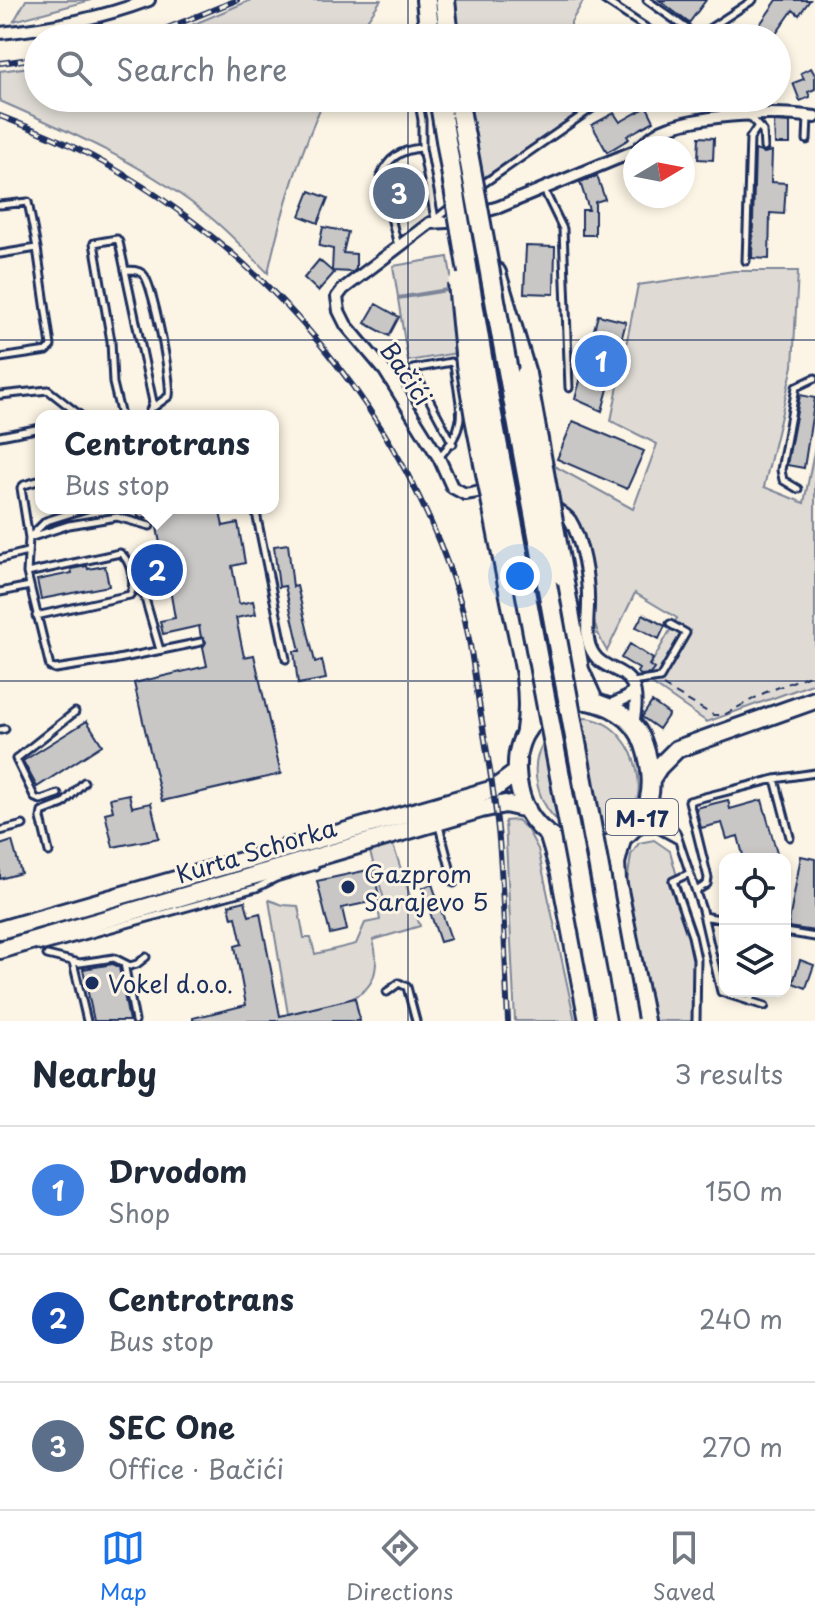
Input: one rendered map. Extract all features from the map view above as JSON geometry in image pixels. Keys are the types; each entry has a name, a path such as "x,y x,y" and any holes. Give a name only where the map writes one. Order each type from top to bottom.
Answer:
{"highway":[{"path":"424,24 425,0"},
{"path":"425,0 428,24"},
{"path":"445,0 448,24"},
{"path":"434,112 453,236 466,364 526,680 530,709 526,730"},
{"path":"441,112 489,399 606,1021"},
{"path":"460,112 627,1021"},
{"path":"481,230 508,308 526,374 579,670 601,704"},
{"path":"627,834 615,863 616,880 644,1021"},
{"path":"550,837 559,866 589,1021"}],"main road":[{"path":"550,837 527,809 517,772 520,743 526,730 548,708 578,700 601,704"},
{"name":"M-17","path":"652,778 677,749 815,700"},
{"name":"M-17","path":"550,837 565,844 595,847 627,834 651,800 652,778 643,740 633,724 601,704"},
{"path":"643,740 677,749"},
{"name":"Kurta Schorka","path":"0,930 494,789 517,772"},
{"name":"Kurta Schorka","path":"8,948 505,804 527,809"}],"street":[{"path":"61,24 119,11 149,0"},
{"path":"0,33 24,29"},
{"path":"652,136 671,126 712,119 811,116"},
{"path":"432,221 447,222 499,207 623,156"},
{"name":"Bačići","path":"432,221 343,289 336,305 346,325 385,371 439,458 452,487 465,494 501,488 538,497 569,518 581,552 588,589 588,644 594,656 623,674 632,685"},
{"path":"601,704 628,697 632,685"},
{"path":"632,685 637,699 633,724"}],"lane":[{"path":"604,0 640,24"},
{"path":"647,0 679,24"},
{"path":"714,24 742,3 753,0"},
{"path":"421,112 432,221"},
{"path":"470,193 587,112"},
{"path":"749,116 763,131 764,148"},
{"path":"807,140 811,116"},
{"path":"746,261 750,138 758,126"},
{"path":"398,247 382,172 399,153 422,148"},
{"path":"544,189 563,229 569,388"},
{"path":"0,205 28,202 51,346 47,351 0,358"},
{"name":"Bačići","path":"432,221 458,202"},
{"path":"120,410 113,383 111,341 95,241 117,239 153,407"},
{"path":"0,254 37,248"},
{"path":"125,270 142,274 147,280 168,365 169,396 151,410"},
{"path":"439,458 453,444 462,422 454,364 413,369 453,444"},
{"path":"798,489 783,480 781,470 796,387 815,378"},
{"path":"0,395 48,390 73,410"},
{"path":"0,436 35,429"},
{"path":"35,482 21,488 29,538 27,573 48,661 55,669 201,642"},
{"path":"29,538 46,521 68,514"},
{"path":"256,514 286,659"},
{"path":"29,538 69,525 117,517 150,526"},
{"path":"0,559 27,552"},
{"path":"27,573 120,553 127,559 133,587 130,595 36,616"},
{"path":"0,592 30,586"},
{"path":"133,587 144,595 160,650"},
{"path":"632,685 660,678 686,633 670,624"},
{"path":"58,794 41,800 35,798 16,759 75,712"},
{"path":"696,891 707,884 708,878 689,801 775,779 815,773"},
{"path":"775,779 790,837"},
{"path":"49,852 42,812 63,804 84,782"},
{"path":"651,800 676,832 696,891 721,992 765,1006"},
{"path":"438,822 454,883"},
{"path":"0,831 23,825"},
{"path":"627,834 656,828 679,841"},
{"path":"690,873 673,881 697,959 696,1021"},
{"path":"703,916 719,919"},
{"path":"791,933 815,937"},
{"path":"47,955 73,962 114,958 133,966 146,957"},
{"path":"73,962 87,1021"},
{"path":"124,963 135,1021"},
{"path":"387,992 399,983 407,987 416,1021"},
{"path":"750,1002 751,997"}],"path":[{"path":"655,681 713,715 724,715 764,693 815,673"}],"shaded area":[{"path":"26,0 91,0 14,21"},
{"path":"251,0 381,0 365,24 194,24"},
{"path":"453,0 584,0 571,24 456,24"},
{"path":"24,68 24,112 0,101 0,71"},
{"path":"24,112 319,112 292,184 268,273 233,237 186,199 136,166"},
{"path":"468,112 575,112 575,118 477,182"},
{"path":"448,257 453,288 398,297 393,266"},
{"path":"734,271 798,271 793,366 764,487 804,503 815,447 815,683 707,722 643,678 677,618 635,593 607,651 593,619 583,541 576,521 555,495 551,464 633,509 657,444 611,421 638,285"},
{"path":"453,290 463,352 408,361 398,299"},
{"path":"585,718 605,724 620,736 631,753 638,773 638,793 633,811 622,826 603,834 580,834 561,824 547,807 538,786 536,765 543,744 558,728"},
{"path":"517,820 527,829 538,849 575,1021 515,1021 505,821"},
{"path":"654,840 670,851 697,949 697,1021 655,1021 627,883 631,855 639,843"},
{"path":"392,842 420,926 373,940 376,961 373,977 366,989 354,997 288,1014 269,900 298,906 304,938 311,938 315,954 356,944 365,923 380,920 377,901 384,899 369,849"}],"building":[{"path":"659,0 706,0 689,23"},
{"path":"777,0 810,0 799,15 793,10 783,24 760,24"},
{"path":"811,68 815,75 815,89 808,92 810,97 800,101 793,83 804,79 801,73"},
{"path":"638,112 650,112 654,121 623,136 623,143 607,152 592,125 614,113 620,122"},
{"path":"774,122 790,123 790,144 775,144"},
{"path":"699,137 714,138 713,160 698,159"},
{"path":"755,150 764,153 772,151 771,182 786,183 784,214 770,213 769,259 752,258"},
{"path":"405,167 414,216 397,219 387,177 390,170"},
{"path":"597,176 605,199 595,202 595,235 582,235 582,210 589,210 580,182"},
{"path":"310,191 328,198 318,223 300,216"},
{"path":"323,227 348,232 343,253 356,254 356,269 353,272 332,271 333,249 319,246"},
{"path":"526,246 555,247 554,294 524,293"},
{"path":"319,260 334,273 318,291 304,278"},
{"path":"376,304 399,317 389,336 365,323"},
{"path":"598,315 626,322 602,411 575,399"},
{"path":"800,395 815,398 804,468 787,465"},
{"path":"573,421 644,451 627,489 557,459"},
{"path":"137,514 220,514 223,526 238,523 245,563 232,566 239,604 253,601 256,614 236,618 244,657 254,655 281,774 162,801 134,683 207,666 203,647 206,642 201,637 199,626 163,634 160,621 175,618 168,578 154,580 150,562 163,559 155,517 138,517"},
{"path":"288,544 293,587 297,586 315,662 322,660 326,679 298,684 294,651 300,651 285,586 279,587 274,546"},
{"path":"87,566 88,569 105,566 109,586 41,599 37,580 72,573 71,569"},
{"path":"643,614 665,626 659,639 636,627"},
{"path":"630,644 653,659 649,665 654,669 650,674 641,675 637,672 639,669 621,658"},
{"path":"652,702 669,714 659,729 642,717"},
{"path":"87,721 102,745 37,787 23,761"},
{"path":"129,794 132,807 151,803 159,838 113,847 105,813 113,811 110,798"},
{"path":"728,800 730,809 762,800 777,853 742,853 738,836 727,839 722,823 701,828 696,808"},
{"path":"12,841 21,873 0,879 0,845"},
{"path":"801,856 815,859 815,931 791,927"},
{"name":"Gazprom Sarajevo 5","path":"373,869 380,900 342,908 347,930 330,934 317,881"},
{"path":"432,884 451,939 440,942 422,888"},
{"path":"245,901 249,916 260,913 280,1016 355,998 360,1021 193,1021 193,1018 246,1005 235,946 242,944 236,917 232,918 229,905"},
{"path":"800,960 814,965 806,988 793,983"},
{"path":"113,964 119,967 129,1021 94,1021 83,969"}],"railway":[{"path":"177,24 237,0"},
{"path":"0,63 24,60"},
{"path":"0,116 66,143 104,163 164,201 220,244 273,292 320,344 363,401 400,461 432,524 457,591 468,633 497,823 508,1021"}],"place":[{"name":"SEC One","path":"399,193"},
{"name":"Drvodom","path":"601,361"},
{"name":"Centrotrans","path":"157,570"},
{"name":"Gazprom Sarajevo 5","path":"348,887"},
{"name":"Vokel d.o.o.","path":"92,983"}]}
